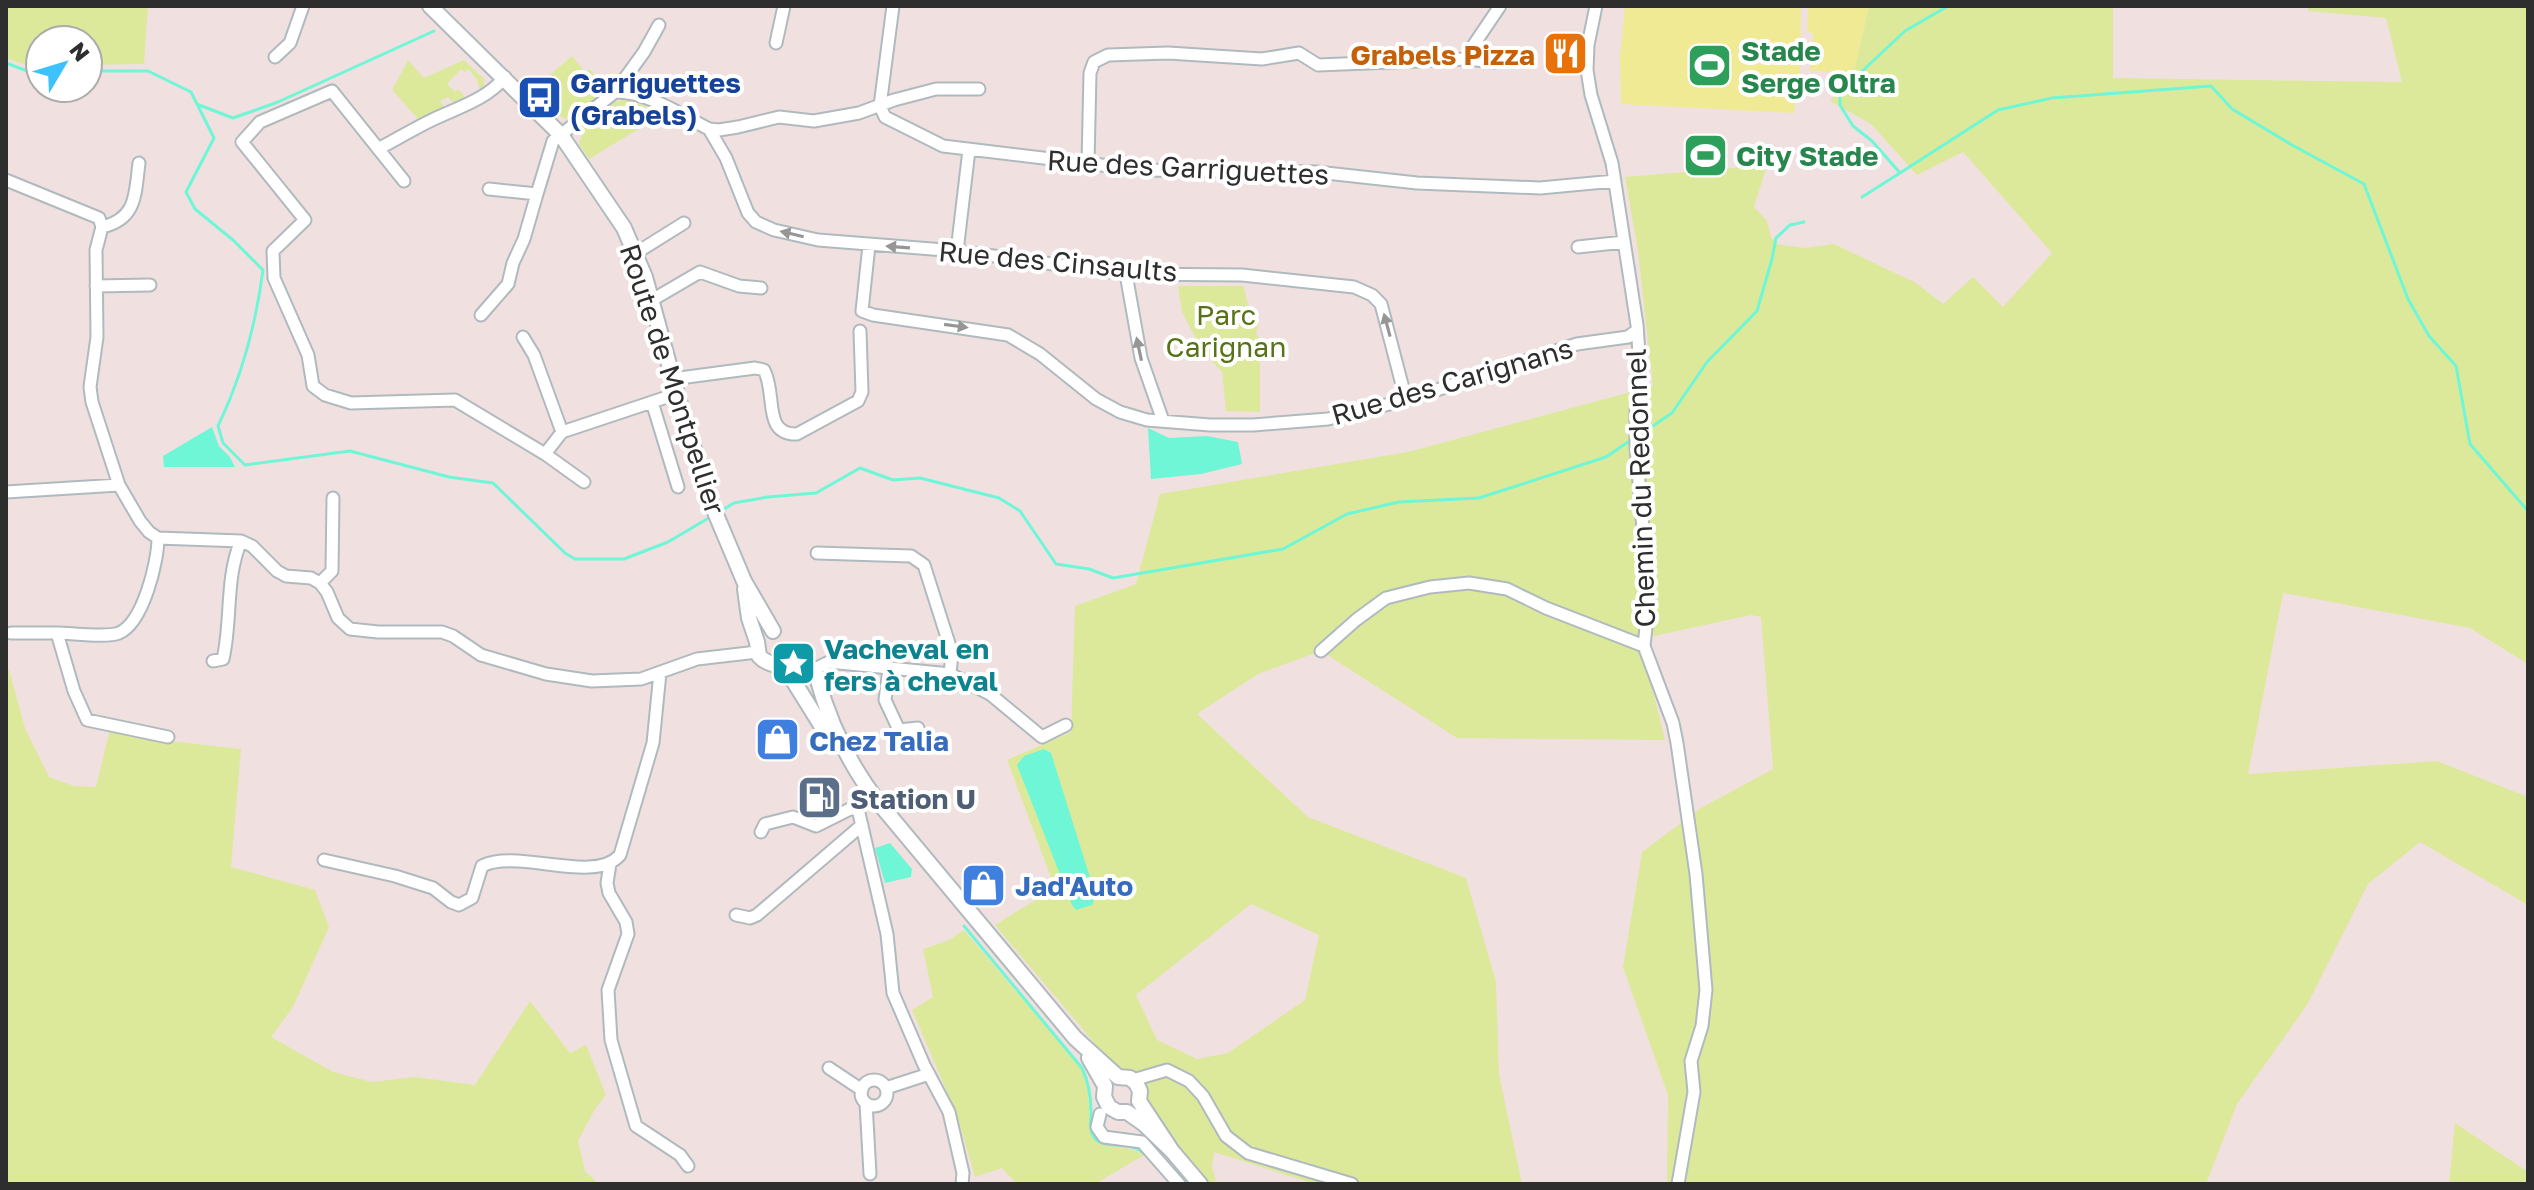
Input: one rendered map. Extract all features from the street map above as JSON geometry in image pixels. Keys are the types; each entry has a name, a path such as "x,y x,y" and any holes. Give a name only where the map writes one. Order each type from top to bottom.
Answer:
{"street":[{"path":"275,57 290,43 303,6"},
{"name":"Route de Montpellier","path":"430,6 561,135 613,210 636,253 652,300 676,394 721,529 744,581 773,631"},
{"path":"776,43 784,6"},
{"path":"880,106 893,6"},
{"path":"1467,59 1500,6"},
{"name":"Chemin du Redonnel","path":"1596,6 1588,45 1587,70 1591,95 1612,163 1637,325 1641,382 1636,409 1636,447 1649,599 1644,646 1673,723 1677,743 1696,874 1706,990 1702,1026 1691,1061 1694,1092 1678,1184"},
{"path":"481,315 508,284 551,145 615,92 659,25"},
{"path":"1088,164 1090,73 1094,62 1108,55 1168,53 1262,59 1299,53 1318,65 1467,59 1495,62"},
{"path":"378,149 473,102 505,77"},
{"path":"615,92 645,97 709,129 719,130 779,117 814,121 859,113 936,89 979,89"},
{"path":"404,181 332,91 260,122 242,142 305,220 273,251 274,278 308,355 313,386 325,395 351,403 455,400 545,454 584,482"},
{"name":"Rue des Garriguettes","path":"880,106 885,117 943,146 1143,170 1317,172 1417,183 1540,188 1615,181"},
{"path":"709,129 756,222 774,230 818,240 869,245"},
{"path":"957,251 969,150"},
{"path":"102,227 121,221 133,203 139,163"},
{"path":"6,180 99,218 102,227 96,250 97,337 90,387 92,402 119,485 140,521 158,538 241,541 252,546 286,576 311,578 320,583 338,618 350,629 442,632 481,655 568,678 592,681 641,679 697,659 757,647"},
{"path":"489,189 537,194"},
{"path":"636,253 684,223"},
{"path":"1578,247 1624,242"},
{"name":"Rue des Cinsaults","path":"869,245 957,251 1126,274 1242,275 1354,287 1365,291 1381,304 1406,400"},
{"name":"Rue des Carignans","path":"869,245 862,311 1008,335 1040,354 1096,399 1120,412 1147,420 1210,425 1328,419 1406,400 1577,344 1628,337 1636,331"},
{"path":"652,300 700,272 739,286 761,288"},
{"path":"1126,274 1141,358 1163,421"},
{"path":"96,286 150,285"},
{"path":"672,379 755,368 764,370 770,381 778,429 786,434 797,434 858,401 862,392 860,331"},
{"path":"523,337 534,355 562,432"},
{"path":"545,454 562,432 676,394"},
{"path":"652,402 678,487"},
{"path":"6,492 119,485"},
{"path":"320,583 332,571 333,498"},
{"path":"11,633 117,634 131,625 153,574 158,538"},
{"path":"213,661 223,659 228,639 232,562 241,541"},
{"path":"817,553 911,556 924,565 952,653 950,674"},
{"name":"Route de Montpellier","path":"744,581 757,647"},
{"name":"Chemin du Redonnel","path":"1321,651 1386,598 1430,587 1469,583 1507,589 1546,608 1644,646"},
{"path":"757,647 763,634 773,631 786,637 789,652 785,660 776,664"},
{"path":"57,633 74,691 87,720 168,737"},
{"path":"757,647 767,663 786,669 845,763 1112,1081"},
{"path":"789,652 813,670 834,729 870,791"},
{"path":"813,670 829,662 950,674 990,694 1042,737 1066,725"},
{"path":"889,669 885,700 899,730 918,728"},
{"path":"660,673 653,743 620,855 610,864 609,893 626,922 628,934 608,990 611,1040 636,1126 680,1155 688,1166"},
{"path":"807,702 823,697"},
{"path":"870,791 858,809 887,934 893,993 949,1112 963,1173 962,1184"},
{"path":"761,832 765,824 793,817 816,826 850,809 858,809"},
{"path":"736,915 750,918 757,915 862,825"},
{"path":"324,860 433,888 459,905 472,898 482,866 488,863 510,860 568,866 610,864"},
{"path":"829,1068 862,1090 866,1103 870,1174"},
{"path":"1172,1151 1139,1086 1126,1077 1112,1081 1104,1097 1109,1107 1118,1112 1127,1112 1135,1107 1139,1086 1167,1070 1189,1081 1203,1096 1226,1136 1248,1153 1352,1184"},
{"path":"886,1088 929,1074"},
{"path":"862,1090 873,1081 881,1082 886,1088 887,1097 882,1104 874,1106 866,1103"},
{"path":"1127,1112 1172,1151 1200,1184"},
{"path":"1100,1114 1097,1127 1104,1137 1142,1142 1179,1184"}],"green space":[{"path":"6,6 148,6 144,64 104,65 104,24 24,24 24,64 6,58"},
{"path":"1869,6 2113,6 2113,78 2402,82 2386,18 2308,11 2308,6 2528,6 2528,664 2470,628 2283,593 2248,774 2437,761 2528,797 2528,905 2420,842 2368,884 2307,1005 2237,1104 2206,1184 1667,1184 1668,1095 1623,967 1642,852 1701,808 1773,769 1761,617 1751,615 1640,639 1665,740 1457,738 1321,651 1258,674 1197,714 1308,817 1466,878 1496,982 1499,1074 1522,1184 1315,1184 1214,1152 1212,1167 1216,1181 1208,1184 1150,1109 1146,1085 1135,1074 1118,1071 995,925 1055,888 1007,760 1071,732 1075,606 1136,584 1160,494 1408,452 1653,386 1638,251 1625,177 1758,166 1770,156 1754,207 1767,221 1776,244 1805,248 1834,244 1916,283 1943,304 1973,277 2003,307 2052,253 1963,152 1917,175 1871,124 1830,101 1853,75","holes":["1251,904 1319,935 1305,1000 1228,1053 1197,1059 1157,1040 1136,995"]},
{"path":"572,56 585,72 590,69 606,90 567,120 536,87"},
{"path":"408,60 424,78 464,60 484,79 484,86 480,89 468,69 465,72 461,69 447,84 465,97 453,102 448,97 440,101 444,107 419,120 392,90"},
{"path":"625,99 665,113 589,159 579,144 585,124 612,103"},
{"name":"Parc Carignan","path":"1178,286 1244,286 1249,310 1259,321 1256,334 1260,338 1260,412 1226,411 1222,372 1203,352 1182,312"},
{"path":"6,670 9,670 25,728 49,777 74,786 96,787 110,729 169,741 241,749 231,867 315,890 329,927 293,1007 271,1037 333,1072 372,1082 415,1077 475,1085 530,1001 570,1053 586,1045 606,1095 578,1141 585,1171 599,1184 6,1184"},
{"path":"964,930 1081,1068 1087,1080 1092,1136 1104,1144 1144,1155 1095,1184 1017,1184 1002,1168 975,1177 957,1115 912,1010 933,997 923,949 949,940"},
{"path":"2455,1123 2528,1172 2528,1184 2449,1184"}],"shaded area":[{"name":"Stade Serge Oltra","path":"1625,6 1801,6 1800,75 1794,113 1621,104 1620,58"},
{"path":"1808,6 1869,6 1853,75 1810,70 1813,33 1807,32"},
{"path":"212,427 219,446 235,467 164,467 163,456"},
{"path":"1148,428 1169,438 1207,436 1238,442 1242,464 1201,474 1151,479"},
{"path":"1044,749 1051,753 1095,897 1092,905 1076,910 1017,765 1024,756"},
{"path":"890,843 912,869 911,877 885,883 875,848"}],"waterway":[{"path":"1862,197 1900,173 1872,141 1853,126 1840,105 1840,92 1905,31 1948,6"},
{"path":"199,105 233,118 278,102 434,31"},
{"path":"6,63 24,70"},
{"path":"104,71 148,71 191,92 214,138 186,192 195,209 263,270 247,350 218,426 223,443 245,465 350,451 449,477 493,483 575,559 624,559 668,542 712,516"},
{"path":"1900,173 1998,110 2052,98 2211,86 2232,109 2364,184 2408,299 2429,336 2456,366 2470,444 2528,511"},
{"path":"1641,434 1672,413 1707,362 1757,311 1776,238 1790,225 1804,222"},
{"path":"719,512 734,503 816,493 860,468 893,480 920,478 999,498 1020,511 1056,564 1089,569 1113,578 1283,549 1347,514 1399,502 1479,498 1606,457 1631,440"},
{"path":"964,926 1082,1068 1090,1094 1093,1137 1103,1143 1129,1146 1146,1154 1171,1184"}],"place":[{"name":"Grabels Pizza","path":"1566,54"},
{"name":"Stade Serge Oltra","path":"1710,66"},
{"name":"Garriguettes (Grabels)","path":"539,98"},
{"name":"City Stade","path":"1705,155"},
{"name":"Vacheval en fers à cheval","path":"793,664"},
{"name":"Chez Talia","path":"778,740"},
{"name":"Station U","path":"819,798"},
{"name":"Jad'Auto","path":"984,885"}]}
